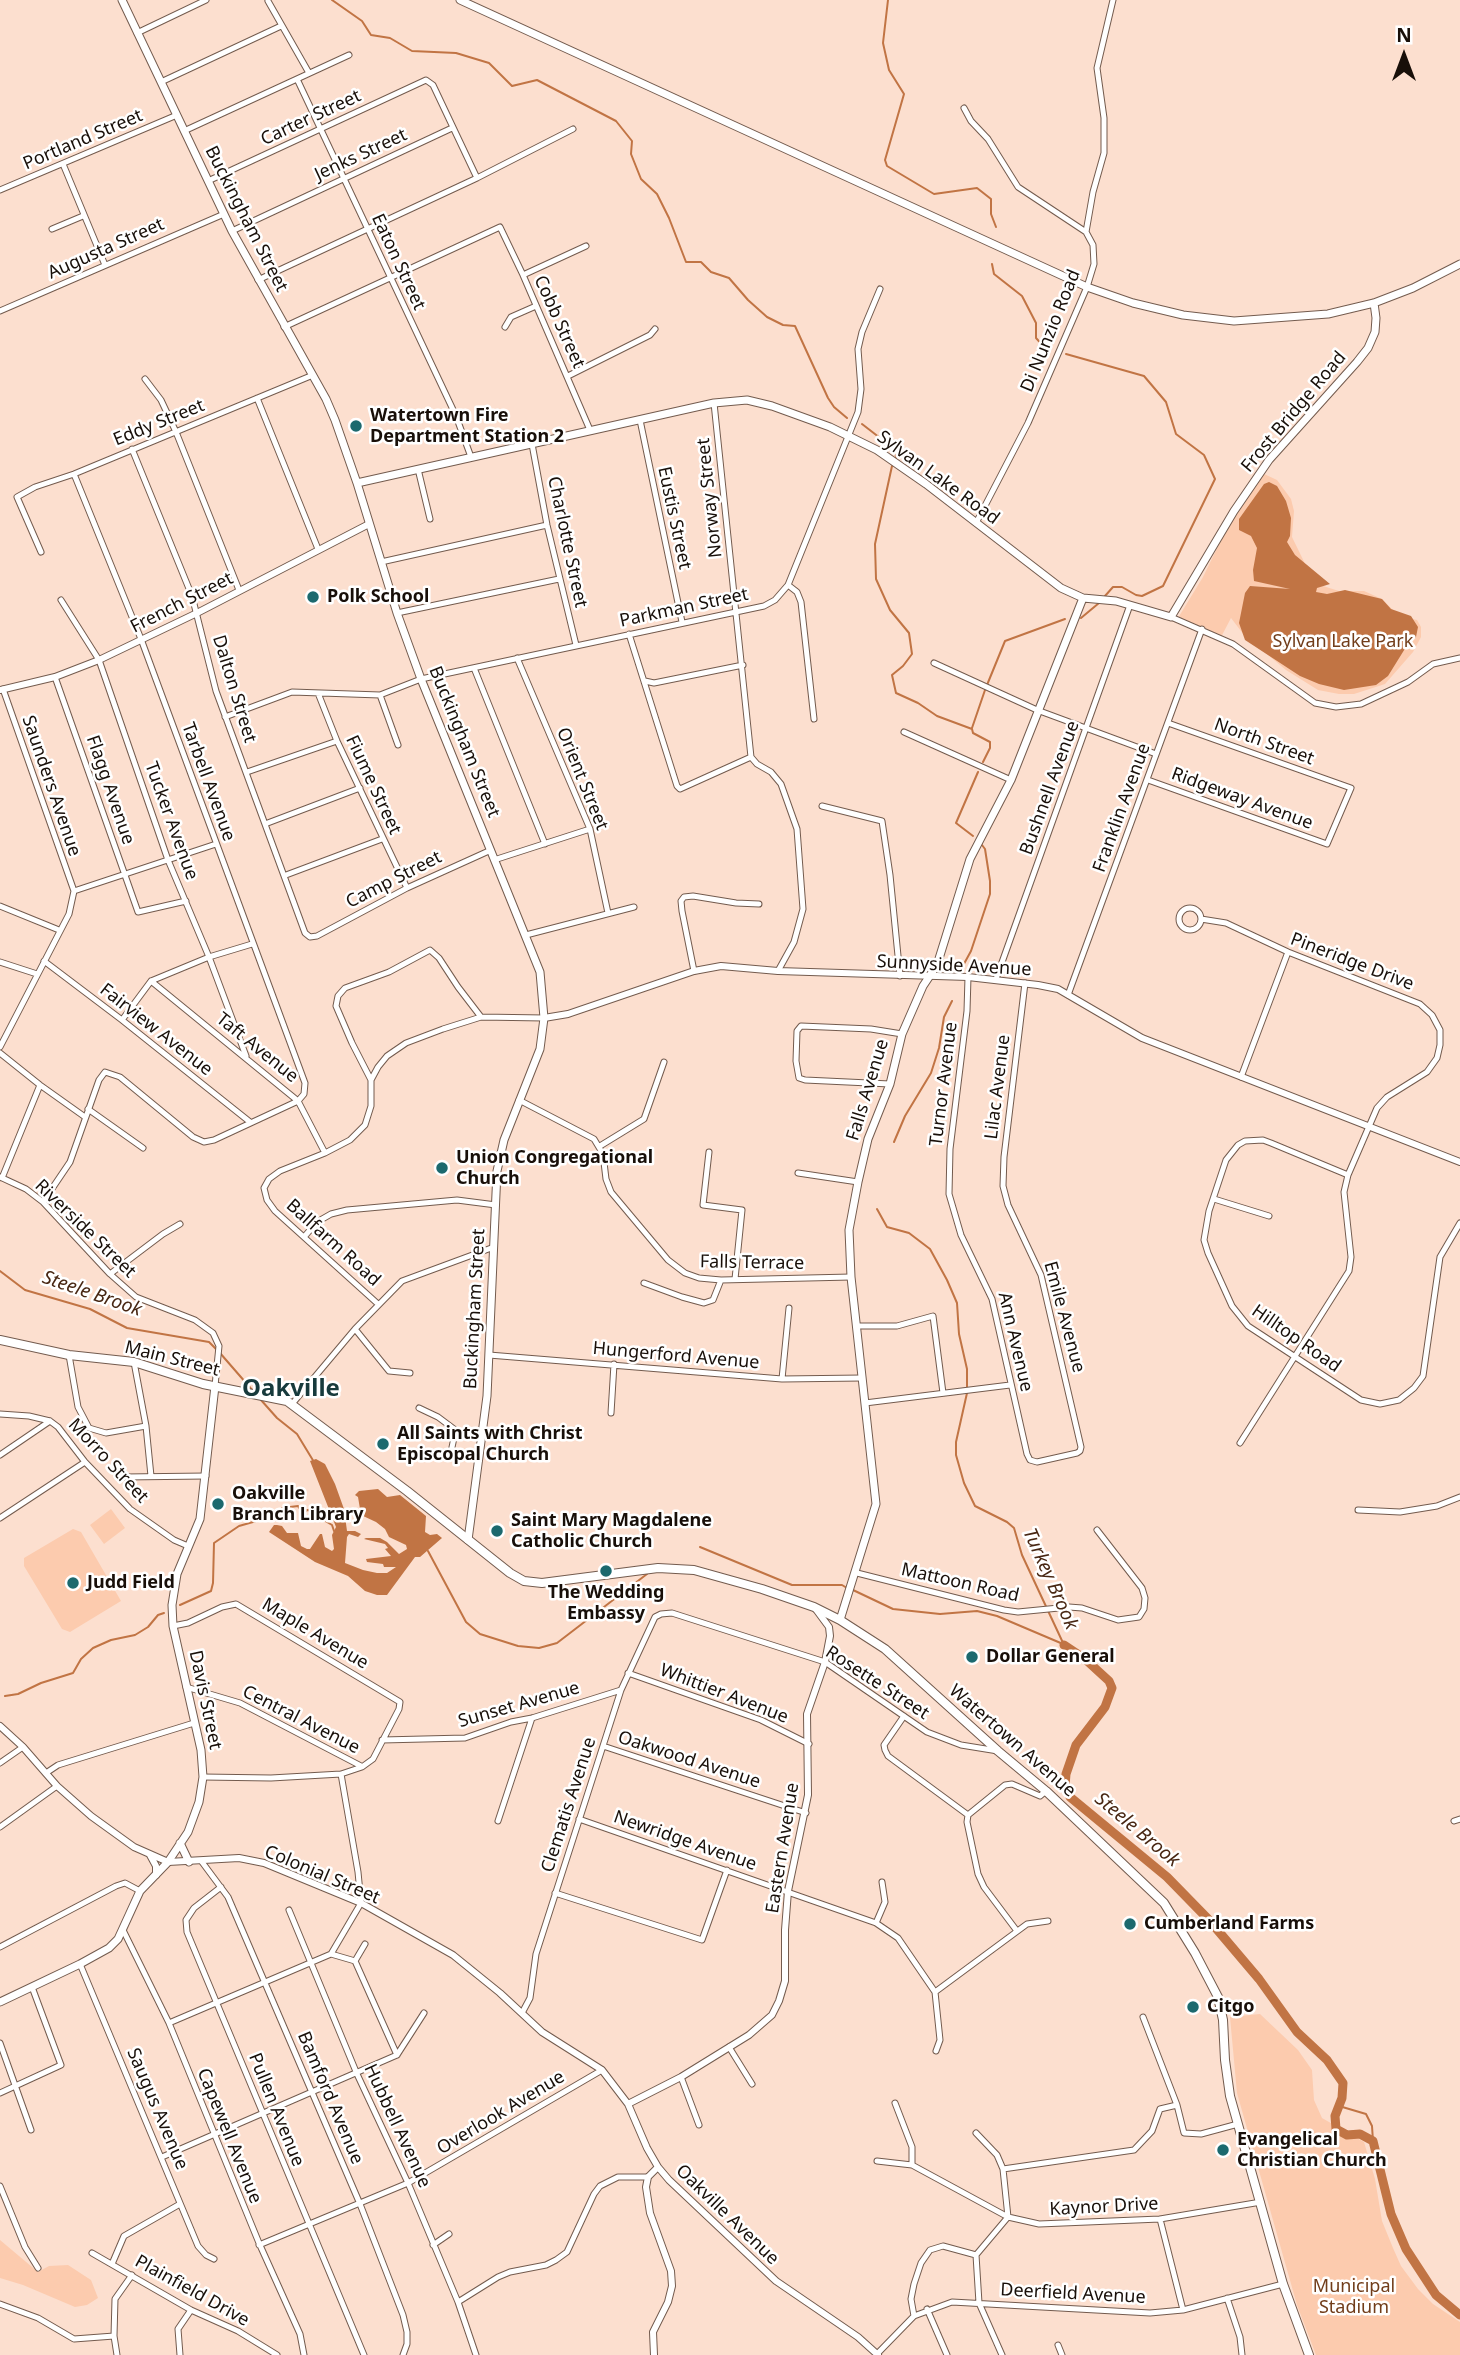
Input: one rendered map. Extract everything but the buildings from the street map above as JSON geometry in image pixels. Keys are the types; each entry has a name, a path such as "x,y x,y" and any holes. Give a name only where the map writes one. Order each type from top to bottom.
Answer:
{"main road":[{"name":"Buckingham Street","path":"122,0 232,231 313,375 339,429 397,613 421,679 540,972 544,1018 540,1049 503,1140 497,1171 483,1436 468,1540"},
{"path":"460,0 1087,287 1133,303 1170,312 1234,321 1328,314 1374,303 1413,288 1460,264"},
{"name":"Frost Bridge Road","path":"1171,617 1234,511 1269,460 1368,348 1375,332 1374,303"},
{"name":"Sylvan Lake Road","path":"357,483 714,403 747,400 850,435 895,462 1061,588 1083,598 1100,599 1171,617"},
{"name":"Falls Avenue","path":"840,1620 876,1508 851,1277 849,1230 868,1139 890,1084 902,1034 937,965 970,859 1011,780 1083,598"},
{"name":"Main Street","path":"0,1340 69,1354 134,1362 215,1386 292,1404 510,1573 529,1583 611,1573"},
{"name":"Davis Street","path":"140,1891 169,1862 188,1832 199,1802 203,1777 201,1750 173,1626 172,1605 177,1574 200,1519 215,1386"},
{"name":"Watertown Avenue","path":"611,1573 658,1568 694,1570 762,1589 814,1607 840,1620 885,1649 1046,1791 1164,1903 1218,1997 1223,2020 1227,2079 1238,2124 1283,2284 1308,2355"},
{"path":"180,1843 190,1862"},
{"path":"0,2002 109,1948 123,1930 140,1891"}],"street":[{"path":"138,33 206,0"},
{"path":"964,108 971,121 988,139 1018,187 1086,232 1104,153 1104,118 1097,68 1113,0"},
{"path":"268,1 309,74"},
{"path":"161,82 281,26"},
{"path":"184,131 349,55"},
{"name":"Eaton Street","path":"298,79 456,416 471,457"},
{"name":"Carter Street","path":"208,181 426,80 433,85 452,128"},
{"name":"Portland Street","path":"0,190 177,115"},
{"path":"452,128 477,177"},
{"name":"Jenks Street","path":"232,231 452,128"},
{"path":"258,280 573,129"},
{"path":"63,164 105,265"},
{"name":"Augusta Street","path":"0,311 224,214"},
{"path":"52,229 83,216"},
{"name":"Cobb Street","path":"390,276 500,227 590,430"},
{"name":"Di Nunzio Road","path":"976,523 1028,423 1087,287 1094,264 1093,245 1086,232"},
{"path":"523,275 586,246"},
{"path":"284,327 390,276"},
{"name":"Parkman Street","path":"380,695 421,679 764,606 775,600 788,585 858,412 858,349 880,289"},
{"path":"505,327 511,317 536,306"},
{"path":"568,376 650,335 655,329"},
{"name":"Eddy Street","path":"41,552 17,497 35,487 74,474 313,375"},
{"path":"145,379 161,400 176,432 239,590"},
{"path":"257,398 318,549"},
{"name":"Norway Street","path":"714,403 751,757"},
{"name":"Eustis Street","path":"640,420 682,622"},
{"name":"Charlotte Street","path":"532,444 547,525 576,645"},
{"name":"Dalton Street","path":"132,449 192,596 216,691 286,875 305,933 310,937"},
{"path":"418,469 430,519"},
{"name":"Tarbell Avenue","path":"74,474 141,639 305,1083 304,1094 298,1101"},
{"name":"French Street","path":"1,689 55,677 100,660 369,524"},
{"path":"381,562 547,525"},
{"path":"397,613 559,579"},
{"path":"788,585 797,593 801,602 814,719"},
{"name":"Tucker Avenue","path":"61,600 100,660 169,860 246,1056"},
{"name":"Bushnell Avenue","path":"996,979 1130,606"},
{"name":"Sylvan Lake Road","path":"1171,617 1233,644 1315,704 1336,707 1361,704 1408,682 1433,664 1460,658"},
{"name":"Franklin Avenue","path":"1068,995 1202,629"},
{"path":"629,634 680,789 751,757 771,772 781,784 797,829 803,909 794,943 778,971"},
{"name":"Orient Street","path":"517,658 590,829 608,913"},
{"path":"934,663 1037,710 1156,754"},
{"path":"645,681 654,683 743,665"},
{"path":"474,668 545,844"},
{"name":"Flagg Avenue","path":"55,677 138,912 186,901"},
{"name":"Saunders Avenue","path":"1,689 74,891"},
{"path":"225,717 292,692 380,695 398,745"},
{"name":"Fiume Street","path":"318,693 337,741 407,888"},
{"name":"North Street","path":"1168,723 1351,788 1327,844"},
{"path":"904,732 1011,780"},
{"path":"247,772 337,741"},
{"name":"Ridgeway Avenue","path":"1148,780 1327,844"},
{"path":"265,824 360,788"},
{"path":"822,806 882,821 900,976"},
{"path":"494,860 590,829"},
{"path":"286,875 382,839"},
{"path":"0,1047 69,914 74,891 216,844"},
{"name":"Camp Street","path":"310,937 317,936 407,888 491,850"},
{"path":"694,971 682,911 681,901 684,897 692,895 759,904"},
{"path":"0,906 59,930"},
{"path":"526,935 634,908"},
{"name":"Pineridge Drive","path":"1191,909 1199,913 1201,919 1196,928 1189,930 1181,925 1180,918 1185,910 1191,909"},
{"name":"Pineridge Drive","path":"1201,919 1226,923 1288,952 1420,1004 1432,1015 1440,1030 1437,1058 1427,1072 1387,1097 1377,1108 1348,1175 1344,1192 1351,1257 1349,1271 1240,1443"},
{"path":"122,1020 151,981 209,957 252,944"},
{"path":"371,1080 336,1006 338,996 345,988 389,972 430,950 439,958 481,1017"},
{"path":"1241,1077 1288,952"},
{"name":"Fairview Avenue","path":"44,961 250,1122"},
{"path":"0,962 37,974"},
{"name":"Sunnyside Avenue","path":"544,1018 568,1014 694,971 720,966 778,971 968,977 1025,983 1058,989 1142,1038 1460,1163"},
{"name":"Turnor Avenue","path":"949,1194 950,1149 967,1011 968,977"},
{"name":"Taft Avenue","path":"151,981 298,1101 325,1153"},
{"name":"Lilac Avenue","path":"1004,1194 1004,1157 1025,983"},
{"path":"371,1080 387,1056 406,1044 443,1028 481,1017 544,1018"},
{"path":"890,1084 799,1078 796,1061 798,1028 871,1029 902,1034"},
{"path":"0,1053 85,1117"},
{"path":"519,1100 573,1127 594,1139 600,1146 644,1119 664,1062"},
{"path":"43,1202 70,1162 99,1080 105,1072 120,1077 193,1137 204,1142 214,1140 298,1101"},
{"name":"Ballfarm Road","path":"371,1080 371,1106 365,1125 350,1140 280,1171 269,1179 264,1188 267,1200 275,1211 378,1304"},
{"path":"1,1177 40,1085"},
{"path":"88,1109 143,1148"},
{"name":"Hilltop Road","path":"1348,1175 1262,1140 1245,1141 1237,1145 1226,1160 1205,1227 1205,1240 1208,1254 1232,1306 1248,1326 1361,1400 1380,1404 1399,1400 1419,1383 1426,1367 1440,1256 1460,1223"},
{"name":"Falls Terrace","path":"600,1146 611,1192 668,1260 685,1273 699,1278 721,1280 851,1277"},
{"path":"709,1152 703,1205 742,1210 735,1279"},
{"path":"797,1173 858,1182"},
{"name":"Riverside Street","path":"1,1177 26,1189 43,1202 110,1274 136,1297 195,1320 213,1333 218,1341 215,1386"},
{"name":"Ann Avenue","path":"949,1194 957,1225 992,1298 1010,1385 1030,1460"},
{"name":"Emile Avenue","path":"1004,1194 1041,1275 1071,1398 1080,1451 1037,1462 1030,1460"},
{"path":"1214,1199 1269,1216"},
{"path":"304,1237 317,1222 331,1214 347,1210 457,1200 496,1205"},
{"path":"110,1274 180,1224"},
{"path":"292,1404 355,1329 402,1281 494,1247"},
{"path":"644,1283 704,1303 713,1300 721,1280"},
{"path":"782,1380 789,1308"},
{"path":"857,1326 897,1326 933,1317 943,1392"},
{"path":"355,1329 389,1371 410,1373"},
{"path":"69,1354 78,1407 89,1428 106,1433 146,1426"},
{"name":"Hungerford Avenue","path":"489,1355 782,1380 862,1378"},
{"path":"134,1362 146,1426 151,1476"},
{"path":"611,1413 614,1364"},
{"path":"866,1403 1010,1385"},
{"path":"419,1408 449,1424 455,1433 451,1452"},
{"name":"Morro Street","path":"0,1413 50,1421 130,1509 174,1540 188,1546"},
{"path":"0,1455 50,1421"},
{"path":"455,1433 483,1436"},
{"path":"0,1518 85,1462"},
{"path":"124,1477 206,1476"},
{"path":"1358,1510 1400,1511 1437,1506 1460,1497"},
{"name":"Mattoon Road","path":"856,1576 1004,1610 1018,1612 1069,1606 1118,1620 1139,1618 1144,1609 1142,1588 1097,1530"},
{"name":"Maple Avenue","path":"173,1626 188,1623 222,1607 236,1604 400,1702 382,1740"},
{"name":"Eastern Avenue","path":"628,2104 681,2077 762,2025 772,2015 779,2001 785,1981 788,1891 806,1813 809,1778 807,1714 825,1662 830,1636 829,1627 814,1607"},
{"name":"Rosette Street","path":"661,1614 672,1613 825,1662 927,1732 961,1745 998,1751"},
{"name":"Clematis Avenue","path":"522,2013 530,1998 536,1954 621,1689 655,1617 661,1614"},
{"name":"Whittier Avenue","path":"628,1673 761,1720 809,1744"},
{"name":"Central Avenue","path":"186,1687 240,1703 362,1766"},
{"name":"Sunset Avenue","path":"382,1740 465,1738 621,1689"},
{"path":"904,1716 884,1745 888,1756 917,1774 968,1815"},
{"path":"498,1821 533,1718"},
{"path":"46,1773 58,1766 194,1723"},
{"name":"Colonial Street","path":"0,1726 23,1747 57,1786 91,1816 134,1847 169,1862 239,1858 264,1863 361,1903 426,1940"},
{"path":"203,1777 271,1778 341,1774 373,1759 382,1740"},
{"name":"Oakwood Avenue","path":"603,1746 806,1813"},
{"path":"0,1763 23,1747"},
{"path":"169,2023 264,1981 313,1964 331,1954 361,1903 341,1774"},
{"path":"1017,1931 984,1887 978,1874 967,1822 968,1815 1005,1785 1012,1784 1040,1796 1046,1791"},
{"path":"0,1827 57,1786"},
{"name":"Newridge Avenue","path":"579,1819 876,1923 898,1938 935,1992 940,2040 936,2051"},
{"path":"149,1853 156,1866 156,1875"},
{"name":"Bamford Avenue","path":"202,1862 228,1897 360,2204 403,2315 407,2332 403,2355"},
{"path":"555,1893 702,1940 727,1870"},
{"path":"876,1923 885,1902 882,1882"},
{"path":"0,1947 116,1886 125,1883 140,1891"},
{"name":"Pullen Avenue","path":"221,1887 194,1908 186,1920 187,1932 364,2355"},
{"name":"Hubbell Avenue","path":"289,1910 357,2074 408,2183 458,2302 476,2355"},
{"path":"935,1992 1027,1924 1048,1921"},
{"name":"Capewell Avenue","path":"123,1930 169,2023 259,2245 300,2334 304,2355"},
{"name":"Oakville Avenue","path":"426,1940 453,1955 542,2032 602,2070 628,2104 658,2167 776,2281 858,2337 877,2354"},
{"path":"355,1961 365,1944"},
{"path":"331,1954 355,1961 397,2055"},
{"name":"Saugus Avenue","path":"80,1964 198,2246 214,2259"},
{"path":"0,2093 61,2065 32,1987"},
{"path":"163,2157 397,2055 424,2013"},
{"path":"1143,2017 1177,2105 1184,2133 1201,2134 1238,2124"},
{"path":"0,2043 31,2130"},
{"path":"729,2047 752,2084"},
{"name":"Overlook Avenue","path":"259,2245 408,2183 602,2070"},
{"path":"681,2077 699,2125"},
{"path":"895,2103 912,2147 912,2165"},
{"path":"1003,2169 1134,2150 1152,2131 1160,2109 1177,2105"},
{"path":"976,2133 997,2155 1003,2169 1008,2217 976,2255 979,2303 1002,2355"},
{"name":"Kaynor Drive","path":"877,2161 912,2165 1008,2217 1039,2224 1160,2220 1261,2202"},
{"path":"654,2355 653,2332 668,2302 672,2286 671,2271 650,2213 646,2187 648,2177 658,2167"},
{"path":"458,2302 498,2277 546,2265 567,2252 594,2193 600,2186 618,2177 648,2177"},
{"path":"0,2186 25,2247 37,2267"},
{"path":"112,2264 124,2236 180,2204"},
{"path":"1160,2220 1183,2310"},
{"path":"433,2245 449,2234"},
{"path":"914,2316 911,2299 914,2284 921,2263 930,2250 943,2246 976,2255"},
{"name":"Plainfield Drive","path":"92,2253 191,2310 238,2331 277,2355"},
{"path":"117,2355 114,2336 116,2299 132,2275"},
{"name":"Deerfield Avenue","path":"877,2354 914,2316 926,2309 953,2302 1150,2313 1183,2310 1283,2284"},
{"path":"1227,2298 1240,2337 1242,2355"},
{"path":"0,2304 38,2318 74,2339 114,2336"},
{"path":"926,2309 947,2355"},
{"path":"180,2355 178,2329 191,2310"},
{"path":"1058,2345 1062,2355"}],"green space":[{"name":"Sylvan Lake Park","path":"1262,473 1277,480 1291,499 1294,511 1292,537 1311,576 1323,586 1339,591 1364,591 1382,599 1399,616 1417,620 1421,627 1421,637 1413,652 1385,684 1354,694 1318,690 1286,670 1244,635 1231,618 1220,639 1178,618 1203,577 1231,520"},
{"path":"111,1509 125,1528 104,1544 90,1525"},
{"name":"Judd Field","path":"73,1529 81,1532 121,1601 70,1632 62,1629 24,1566 24,1558"},
{"name":"Municipal Stadium","path":"1260,2014 1298,2050 1312,2070 1314,2100 1322,2118 1364,2142 1375,2179 1382,2221 1401,2266 1433,2304 1460,2322 1460,2355 1316,2355 1297,2305 1237,2093 1230,2017"},
{"path":"0,2240 38,2272 49,2266 68,2265 91,2280 98,2298 87,2305 75,2307 0,2278"}],"shaded area":[{"name":"Sylvan Lake Park","path":"1269,482 1277,486 1286,501 1291,518 1287,542 1295,555 1330,584 1317,588 1316,592 1327,594 1345,590 1382,599 1391,609 1411,616 1418,627 1416,637 1406,647 1388,676 1376,685 1344,690 1319,684 1300,676 1245,640 1239,623 1245,593 1250,586 1290,589 1254,581 1257,548 1251,536 1239,530 1239,519 1264,484"},
{"path":"316,1459 325,1464 335,1484 344,1509 347,1531 361,1534 358,1537 349,1534 347,1537 345,1563 377,1573 387,1573 396,1567 367,1562 366,1559 391,1556 385,1549 388,1548 385,1544 364,1539 366,1538 380,1538 399,1554 407,1549 406,1545 389,1537 385,1529 376,1522 361,1515 358,1497 355,1495 359,1491 378,1489 387,1497 400,1495 426,1516 425,1532 430,1535 437,1534 442,1538 420,1557 415,1557 387,1595 365,1591 348,1576 315,1562 269,1532 277,1525 282,1526 287,1533 298,1533 301,1546 307,1549 310,1549 322,1534 325,1547 332,1551 334,1549 332,1535 336,1527 310,1461"}],"waterway":[{"path":"332,0 362,21 371,35 390,38 412,51 456,53 489,63 512,86 537,80 616,121 632,141 631,154 641,179 657,194 686,262 701,262 711,272 729,278 767,317 783,325 795,326 828,398 847,418"},
{"name":"Turkey Brook","path":"888,0 883,43 889,70 904,94 885,160 887,166 934,194 977,188 991,199 991,214 996,227"},
{"name":"Turkey Brook","path":"992,264 994,274 1022,296 1036,323 1036,338 1046,349"},
{"name":"Turkey Brook","path":"1066,354 1144,376 1166,402 1176,434 1204,455 1215,479 1163,586 1142,596 1122,587 1113,587 1105,596"},
{"path":"862,424 893,448 895,461"},
{"path":"892,466 875,544 876,579 890,610 909,633 912,654 892,675 896,693 937,716 972,729 973,733 990,742 983,762"},
{"name":"Turkey Brook","path":"1081,618 1099,603"},
{"name":"Turkey Brook","path":"987,685 1005,641 1065,619"},
{"name":"Turkey Brook","path":"972,728 985,690"},
{"name":"Turkey Brook","path":"973,836 956,823 978,772"},
{"name":"Turkey Brook","path":"959,973 971,951 990,894 985,849 982,845"},
{"name":"Turkey Brook","path":"894,1142 905,1116 931,1073 939,1048 944,1017 952,1001"},
{"name":"Turkey Brook","path":"877,1209 887,1227 909,1233 930,1249 947,1280 957,1303 959,1334 967,1369 967,1387"},
{"name":"Steele Brook","path":"0,1271 25,1290 90,1309 127,1328 209,1342 216,1349"},
{"name":"Steele Brook","path":"220,1353 253,1391"},
{"name":"Turkey Brook","path":"967,1393 956,1442 956,1455 964,1483 975,1506 1014,1528 1022,1555 1064,1645"},
{"name":"Steele Brook","path":"261,1400 277,1418 297,1434 314,1462"},
{"path":"180,1605 211,1591 214,1543 239,1526 275,1518 280,1515 282,1508 298,1506 303,1514 307,1510 317,1512 332,1525 334,1531"},
{"name":"Steele Brook","path":"700,1547 792,1585 842,1585 847,1588"},
{"name":"Steele Brook","path":"428,1551 466,1622 480,1634 518,1646 539,1648 557,1643 647,1574"},
{"name":"Steele Brook","path":"853,1590 893,1609 940,1614 977,1611 997,1616 1063,1644"},
{"path":"5,1696 18,1694 73,1673 81,1659 93,1648 111,1640 135,1635 164,1613"},
{"name":"Steele Brook","path":"1064,1645 1085,1659 1109,1681 1112,1688 1105,1707 1076,1745 1066,1774 1065,1786 1070,1797 1167,1877 1209,1920 1259,1979 1297,2032 1327,2060 1343,2083 1342,2098 1335,2116 1336,2129 1347,2135 1360,2134 1373,2141 1391,2214 1406,2249 1436,2295 1460,2315"},
{"name":"Steele Brook","path":"1339,2106 1366,2114 1372,2126 1373,2141"}],"place":[{"name":"Watertown Fire Department Station 2","path":"356,426"},
{"name":"Polk School","path":"313,597"},
{"name":"Union Congregational Church","path":"442,1168"},
{"name":"All Saints with Christ Episcopal Church","path":"383,1444"},
{"name":"Oakville Branch Library","path":"218,1504"},
{"name":"Saint Mary Magdalene Catholic Church","path":"497,1531"},
{"name":"The Wedding Embassy","path":"606,1571"},
{"name":"Judd Field","path":"73,1583"},
{"name":"Dollar General","path":"972,1657"},
{"name":"Cumberland Farms","path":"1130,1924"},
{"name":"Citgo","path":"1193,2007"},
{"name":"Evangelical Christian Church","path":"1223,2150"}],"district":[{"name":"Oakville","path":"291,1389"}]}
